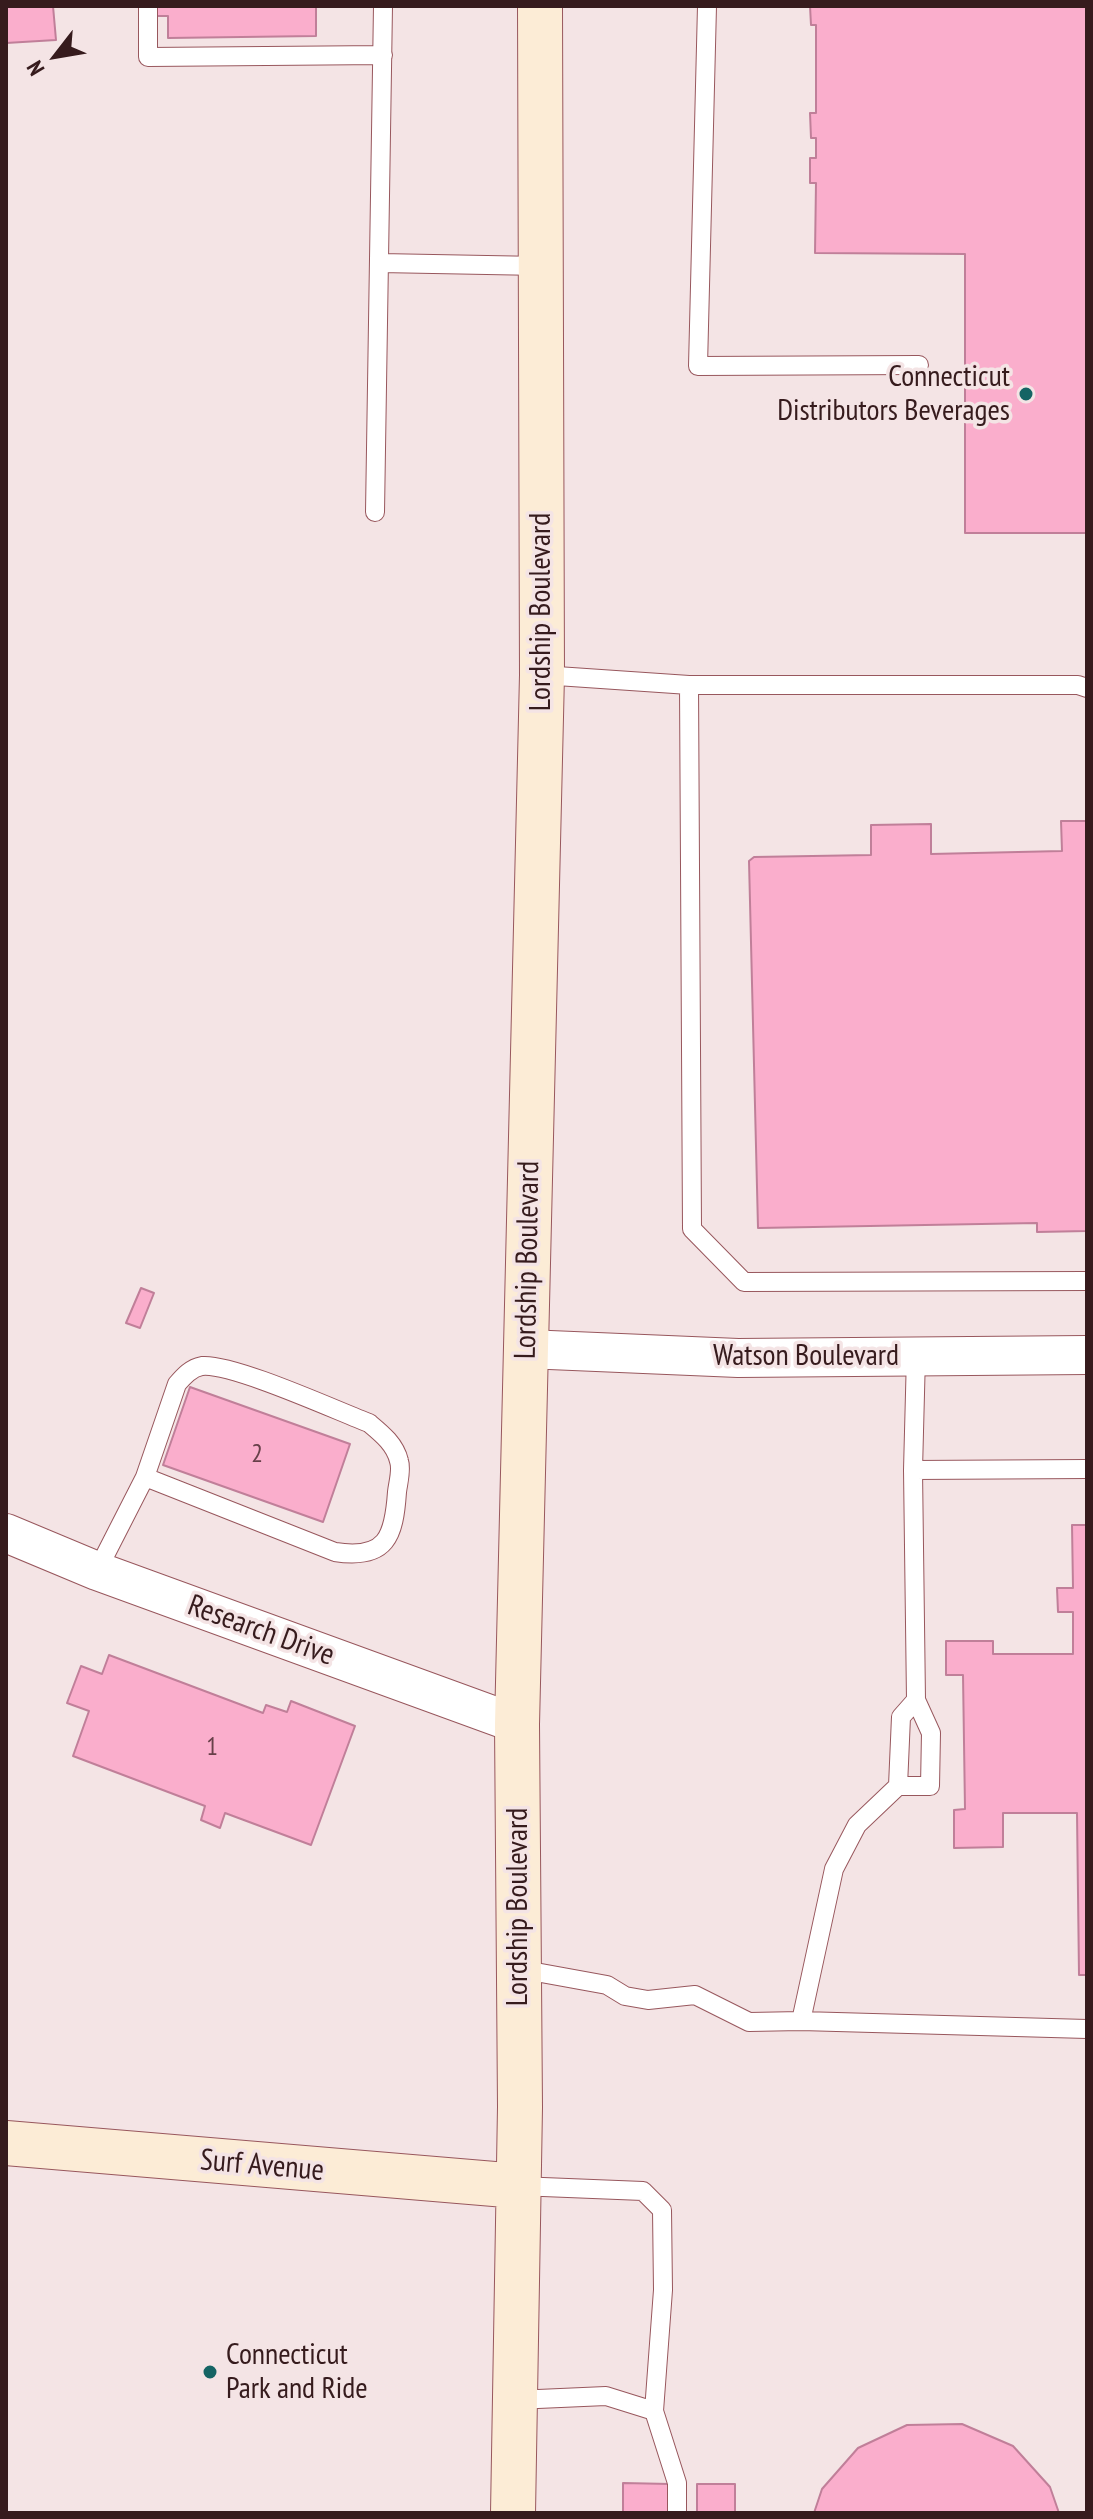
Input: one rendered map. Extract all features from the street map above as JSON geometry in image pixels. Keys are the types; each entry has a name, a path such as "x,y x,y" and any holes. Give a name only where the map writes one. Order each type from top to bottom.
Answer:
{"main road":[{"name":"Lordship Boulevard","path":"513,2513 518,2186 517,1724 542,675 540,6"},
{"name":"Surf Avenue","path":"6,2143 518,2186"}],"street":[{"name":"Watson Boulevard","path":"526,1349 738,1358 1087,1355"},
{"name":"Research Drive","path":"6,1533 97,1571 517,1724"}],"lane":[{"path":"148,6 148,57 383,55"},
{"path":"375,512 383,6"},
{"path":"707,6 698,366 919,365"},
{"path":"380,263 540,266"},
{"path":"542,675 689,685 1078,685 1087,688"},
{"path":"689,685 692,1229 744,1282 1087,1281"},
{"path":"801,2021 834,1869 857,1825 898,1786 930,1786 931,1733 916,1700 913,1470 916,1355"},
{"path":"97,1571 145,1477 177,1384 187,1372 202,1366 231,1370 369,1423 387,1438 400,1462 395,1526 385,1541 369,1552 352,1554 335,1552 145,1477"},
{"path":"913,1470 1087,1469"},
{"path":"898,1786 901,1717 916,1700"},
{"path":"519,1969 607,1985 625,1996 648,2000 695,1995 749,2022 1087,2029"},
{"path":"518,2186 643,2191 662,2210 663,2290 654,2411 677,2483 677,2513"},
{"path":"515,2400 606,2396 654,2411"}],"building":[{"path":"6,6 53,6 56,40 6,43"},
{"path":"156,6 316,6 316,36 168,38 168,16 157,16"},
{"name":"Connecticut Distributors Beverages","path":"810,6 1087,6 1087,533 965,533 965,254 815,253 816,183 810,183 810,158 816,158 816,138 811,138 810,113 816,113 816,25 811,25"},
{"path":"1061,821 1087,821 1087,1231 1037,1232 1037,1223 758,1228 749,861 754,857 871,855 871,825 931,824 931,854 1062,851"},
{"path":"141,1288 154,1293 140,1328 126,1323"},
{"path":"190,1387 350,1444 323,1522 163,1465"},
{"path":"1072,1525 1087,1525 1087,1975 1079,1975 1077,1813 1003,1813 1003,1847 954,1848 954,1810 965,1809 963,1675 946,1675 946,1641 993,1641 993,1654 1073,1654 1073,1612 1058,1612 1057,1588 1073,1588"},
{"path":"109,1655 263,1713 266,1705 287,1712 291,1701 355,1726 311,1845 225,1813 220,1828 201,1820 205,1806 73,1756 89,1711 67,1703 81,1666 102,1674"},
{"path":"962,2424 1013,2446 1050,2487 1059,2513 814,2513 822,2489 858,2448 907,2425"},
{"path":"623,2483 670,2484 669,2513 623,2513"},
{"path":"697,2484 735,2484 735,2513 697,2513"}],"place":[{"name":"Connecticut Distributors Beverages","path":"1026,394"},
{"name":"Connecticut Park and Ride","path":"210,2372"}]}
